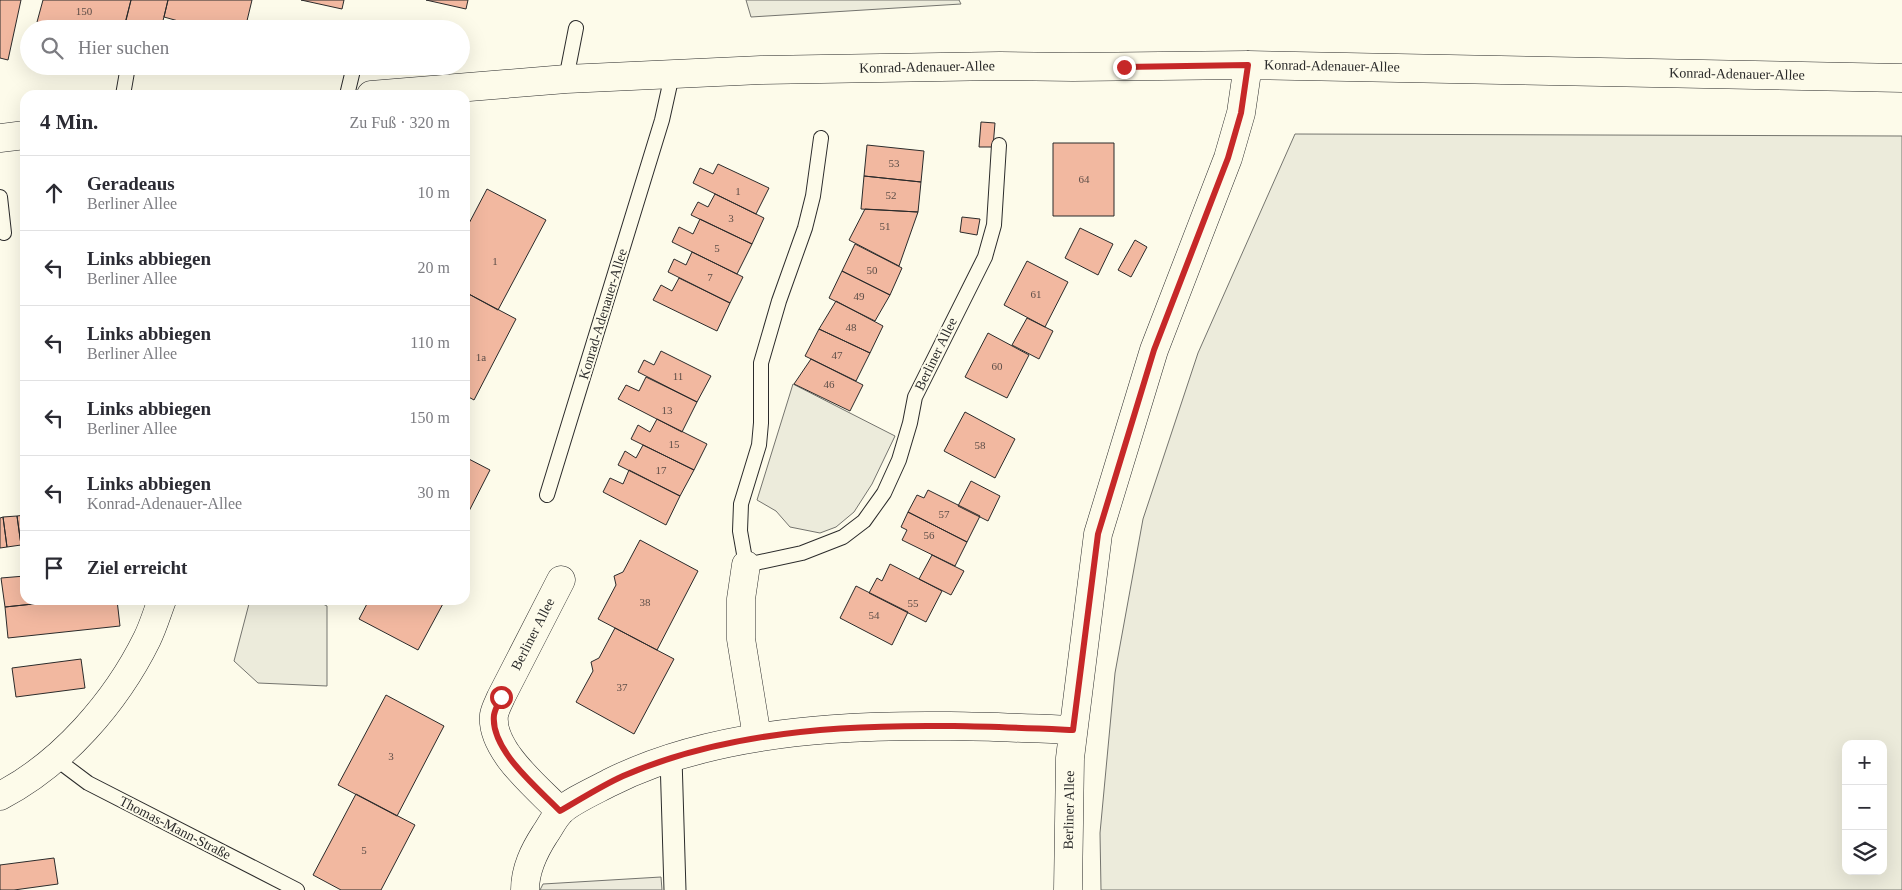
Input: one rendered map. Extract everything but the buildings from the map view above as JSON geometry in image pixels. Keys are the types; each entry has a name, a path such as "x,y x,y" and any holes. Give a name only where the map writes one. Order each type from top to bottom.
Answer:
{"street":[{"name":"Konrad-Adenauer-Allee","path":"432,90 566,79 789,70 1000,66 1248,65 1902,78"},
{"name":"Berliner Allee","path":"1068,890 1070,758 1098,534 1154,350 1228,158 1241,113 1248,65"},
{"path":"0,138 20,136"},
{"path":"746,565 741,599 741,639 757,737"},
{"name":"Berliner Allee","path":"560,811 507,756 496,736 494,714 561,580"},
{"path":"0,796 18,787 56,759 107,704 148,638 160,605"},
{"path":"525,890 532,854 560,811 623,776 671,758 757,737 864,728 986,726 1073,730"},
{"path":"671,758 675,890"}],"lane":[{"path":"566,79 576,28"},
{"path":"123,90 126,75"},
{"path":"348,90 352,75"},
{"name":"Konrad-Adenauer-Allee","path":"547,496 659,129 672,75"},
{"path":"746,565 740,530 741,504 759,445 762,423 761,363 780,301 806,228 813,196 821,138"},
{"name":"Berliner Allee","path":"746,565 802,553 843,537 864,521 884,493 899,460 910,423 915,397 984,257 994,225 999,145"},
{"path":"0,196 4,234"},
{"name":"Thomas-Mann-Straße","path":"56,759 88,783 297,890"}],"shaded area":[{"path":"746,0 959,0 961,4 751,17"},
{"path":"1295,134 1902,136 1902,890 1101,890 1100,833 1115,673 1143,519 1198,353"},
{"path":"793,384 895,436 872,484 854,512 836,527 820,533 790,527 776,511 757,500"},
{"path":"249,605 327,606 327,686 258,683 234,661"},
{"path":"661,877 662,890 540,890 543,884"}],"route":[{"path":"501,697 494,714 496,736 507,756 560,811 623,776 671,758 757,737 864,728 986,726 1073,730 1098,534 1154,350 1228,158 1241,113 1248,65 1124,67"}]}
